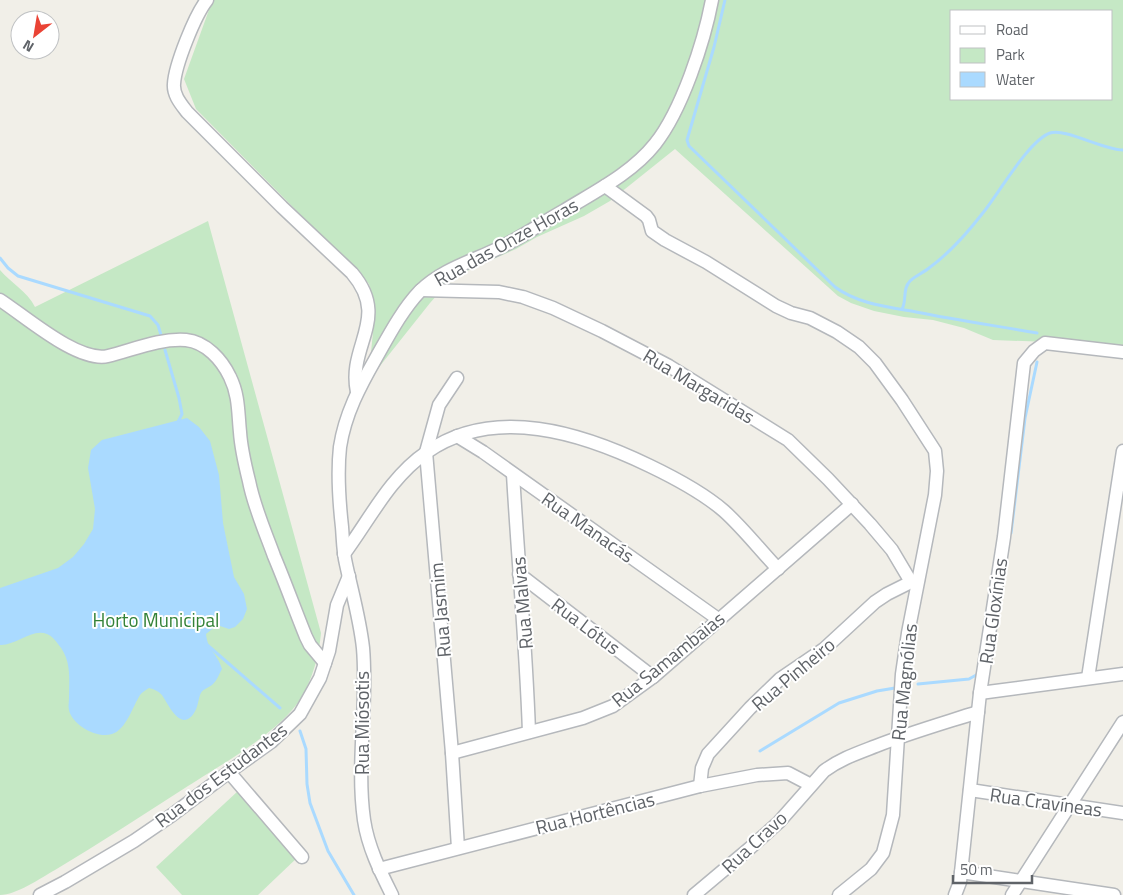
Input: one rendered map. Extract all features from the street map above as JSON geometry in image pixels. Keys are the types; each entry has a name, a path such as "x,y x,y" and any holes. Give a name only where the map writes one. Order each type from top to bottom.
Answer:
{"street":[{"path":"207,0 194,22 178,66 174,84 175,94 187,112 361,284 366,292 369,314 368,326 355,370 354,379 357,392"},
{"name":"Rua das Onze Horas","path":"344,554 338,484 340,449 344,427 357,392 391,330 421,290 438,277 505,245 605,186 637,162 654,146 680,102 700,48 712,0"},
{"name":"Rua Magnólias","path":"605,186 646,216 652,231 665,240 706,262 776,306 790,313 810,318 837,332 859,347 875,363 935,451 937,471 935,495 915,581 902,674 893,815 883,854 871,868 839,895"},
{"name":"Rua Margaridas","path":"421,290 472,290 523,297 553,308 602,331 669,366 788,440 852,504 892,550 915,581"},
{"path":"0,300 56,340 91,356 106,357 128,349 186,340 210,351 221,362 231,378 238,398 240,434 249,482 261,524 306,637 325,663"},
{"name":"Rua Gloxínias","path":"955,895 959,888 980,693 1004,537 1024,363 1034,351 1045,343 1123,352"},
{"name":"Rua Jasmim","path":"457,378 439,405 426,452 452,753 458,848"},
{"path":"344,554 398,477 426,452 471,431 511,426 533,428 588,439 619,451 670,476 710,501 729,516 778,569"},
{"name":"Rua Manacás","path":"457,436 483,452 718,619"},
{"path":"1088,678 1123,451"},
{"name":"Rua Malvas","path":"513,474 518,574 526,655 529,732"},
{"name":"Rua Samambaias","path":"452,753 599,713 613,706 653,677 852,504"},
{"name":"Rua Miósotis","path":"344,554 363,648 364,690 361,768 364,820 370,846 392,895"},
{"name":"Rua Lótus","path":"518,574 653,677"},
{"name":"Rua dos Estudantes","path":"40,895 65,882 172,815 271,742 300,714 312,694 325,663 337,605 349,576"},
{"name":"Rua Pinheiro","path":"700,786 702,768 708,754 750,708 780,679 824,649 875,602 887,594 915,581"},
{"path":"980,693 1123,674"},
{"name":"Rua Cravo","path":"694,895 779,822 824,771 839,761 898,738 978,712"},
{"path":"1012,895 1123,722"},
{"path":"229,772 302,857"},
{"name":"Rua Hortências","path":"379,869 700,786 757,774 788,773 811,785"},
{"name":"Rua Cravíneas","path":"970,790 1123,813"},
{"path":"961,872 1114,895"}],"green space":[{"path":"197,0 1123,0 1123,349 1075,343 993,340 964,328 933,320 874,311 851,303 838,296 675,149 610,201 584,216 469,270 446,285 368,381 375,313 369,284 196,109 184,79 210,7"},
{"name":"Horto Municipal","path":"208,221 321,633 315,666 301,698 280,723 265,735 217,768 55,870 21,889 0,895 0,270 28,296 35,307"},
{"path":"238,791 299,856 258,895 182,895 156,867"}],"water":[{"path":"187,418 199,427 210,441 219,475 223,523 234,577 244,594 247,609 243,619 235,627 229,629 217,625 206,634 209,645 222,669 214,683 201,693 195,711 189,718 184,720 175,715 162,695 156,690 149,688 140,695 129,717 117,732 106,735 93,733 80,726 71,716 69,710 68,663 62,650 53,638 47,634 35,633 12,643 0,645 0,588 58,568 73,557 84,544 93,529 95,509 88,468 91,450 102,440"}],"waterway":[{"path":"725,0 714,47 687,140 689,146 835,287 844,293 863,301 884,306 1037,333"},
{"path":"902,309 906,288 910,281 936,263 964,236 1023,157 1041,138 1050,133 1057,132 1075,136 1105,147 1123,150"},
{"path":"0,258 18,276 150,316 158,325 161,335"},
{"path":"165,350 182,414 178,422"},
{"path":"1011,533 1025,418 1037,362"},
{"path":"205,643 280,708"},
{"path":"918,684 969,679 978,674"},
{"path":"760,751 839,703 877,691 895,688"},
{"path":"300,731 306,749 307,784 310,803 328,851 354,895"}]}
